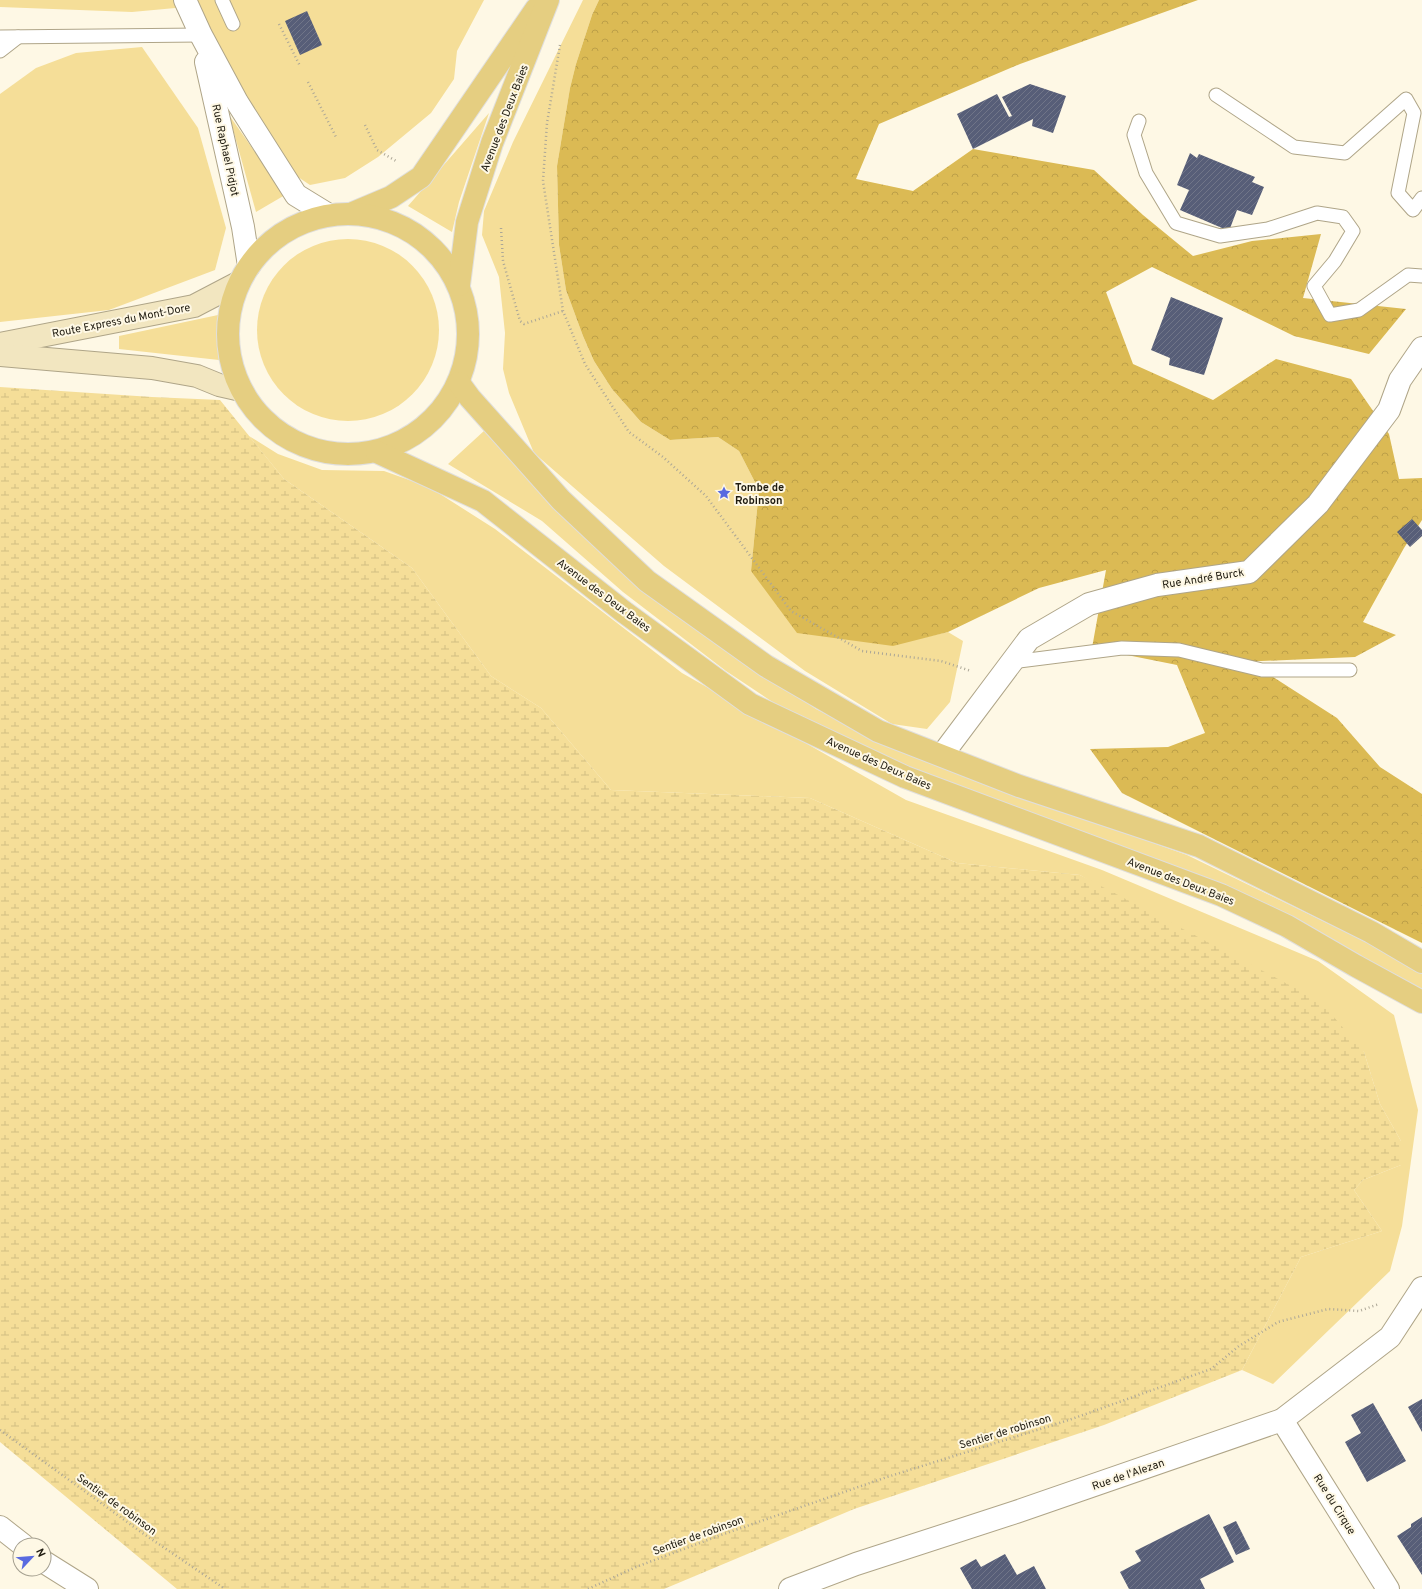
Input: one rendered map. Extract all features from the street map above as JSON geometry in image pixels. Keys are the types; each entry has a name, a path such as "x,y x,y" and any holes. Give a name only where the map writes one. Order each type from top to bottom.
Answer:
{"main road":[{"name":"Avenue des Deux Baies","path":"354,213 391,197 421,177 542,0"},
{"name":"Avenue des Deux Baies","path":"459,285 467,222 492,143 548,0"},
{"path":"354,213 386,219 416,234 441,257 459,285 468,318 467,351 459,383 439,414 411,438 377,452 337,455 298,444 265,422 240,390 228,355 228,318 244,274 259,250 290,226 327,214 354,213"},
{"name":"Route Express du Mont-Dore","path":"0,344 194,306 244,274"},
{"path":"0,356 152,368 197,376 219,385 240,390"},
{"path":"459,383 470,398 561,500 647,581 766,666 878,731 1019,786 1199,846 1371,932 1422,962"},
{"name":"Avenue des Deux Baies","path":"377,452 483,501 624,612 750,704 905,777 1221,895 1288,926 1356,966 1422,1002"}],"street":[{"name":"Rue Raphael Pidjot","path":"185,0 200,35 237,102 296,195 327,214"},
{"name":"Rue Raphael Pidjot","path":"200,35 243,227 244,274"},
{"name":"Rue André Burck","path":"942,755 1029,640 1089,604 1157,585 1249,572 1318,504 1389,410 1400,380 1422,348"},
{"name":"Rue de l'Alezan","path":"790,1589 856,1564 1016,1512 1282,1420 1390,1337 1422,1288"},
{"name":"Rue du Cirque","path":"1282,1420 1388,1589"},
{"path":"0,1527 13,1537"},
{"path":"52,1567 87,1589"}],"lane":[{"path":"222,0 233,24"},
{"path":"0,37 200,35"},
{"path":"0,51 18,37"},
{"path":"1216,95 1294,147 1346,153 1406,99 1414,113 1398,194 1413,210 1422,198"},
{"path":"1139,121 1134,135 1146,173 1176,224 1220,236 1268,229 1317,213 1343,217 1353,231 1335,261 1314,286 1330,315 1359,310 1408,275 1422,276"},
{"path":"1012,662 1122,648 1179,650 1262,670 1350,670"}],"path":[{"path":"279,24 300,66"},
{"path":"561,44 548,123 543,181 563,311 585,364 629,432 663,457 706,496 791,611 862,651 941,661 998,681"},
{"path":"308,82 336,137"},
{"path":"365,125 377,150 402,165"},
{"path":"501,228 503,261 520,321 524,324 563,311"},
{"name":"Sentier de robinson","path":"588,1589 636,1567 721,1535 887,1477 1069,1420 1212,1369 1239,1346 1278,1322 1328,1309 1359,1311 1380,1304"},
{"name":"Sentier de robinson","path":"0,1430 141,1532 225,1589"}],"green space":[{"path":"0,0 484,0 457,51 454,79 431,113 378,157 345,178 310,185 289,171 265,143 197,6 132,12 0,7"},
{"path":"583,0 599,0 592,15 576,64 570,88 557,166 559,245 566,290 594,361 612,389 641,422 670,440 718,437 739,451 759,490 751,571 922,638 948,632 963,641 950,702 927,729 892,724 805,671 664,566 534,453 509,393 503,369 505,333 499,277 482,235 484,211 513,142"},
{"path":"599,0 1198,0 1020,64 879,124 856,179 913,191 973,149 1094,170 1143,215 1193,256 1252,241 1321,234 1303,298 1406,309 1369,354 1294,336 1152,267 1106,292 1133,364 1213,400 1276,359 1351,379 1389,434 1399,479 1422,478 1422,520 1404,548 1363,622 1396,635 1355,657 1240,662 1262,670 1337,718 1380,767 1422,794 1422,943 1122,793 1090,749 1168,747 1205,733 1177,665 1092,648 1106,570 1039,588 948,632 893,646 797,633 751,571 759,490 739,451 718,437 670,440 641,422 612,389 594,361 566,290 559,245 557,166 570,88 576,64 592,15"},
{"path":"142,47 198,128 226,228 215,270 109,310 0,322 0,94 36,68 76,53"},
{"path":"489,113 459,202 452,232 408,206"},
{"path":"229,115 285,195 256,212"},
{"path":"339,239 357,239 383,245 399,254 413,265 424,279 433,295 438,312 438,348 433,365 424,381 413,395 391,411 375,418 357,421 339,421 321,418 305,411 290,401 277,388 267,373 260,357 257,339 257,321 260,303 267,287 277,272 290,259 305,249 321,242"},
{"path":"218,315 219,360 119,349 119,336"},
{"path":"0,387 220,400 284,479 412,568 491,676 541,708 611,790 810,798 957,863 1080,875 1320,1001 1364,1052 1380,1104 1401,1141 1401,1165 1363,1180 1354,1190 1382,1231 1301,1257 1242,1370 1104,1425 854,1509 664,1589 177,1589 0,1442"},
{"path":"485,430 552,507 653,593 729,650 816,709 899,750 977,780 1187,855 1385,951 1422,972 1422,994 1033,819 810,727 726,671 623,592 542,521 448,464"},
{"path":"249,436 278,454 322,470 384,471 429,487 495,529 682,673 906,800 1102,870 1318,961 1394,1015 1418,1110 1402,1226 1390,1271 1273,1384 1242,1370 1301,1257 1382,1231 1354,1190 1363,1180 1401,1165 1401,1141 1380,1104 1364,1052 1080,875 957,863 810,798 611,790 541,708 491,676 412,568 284,479"}],"building":[{"path":"307,11 322,45 300,55 285,21"},
{"path":"1030,84 1066,96 1053,133 1032,126 1033,119 973,149 957,114 997,94 1009,117 1012,116 1002,97"},
{"path":"1190,153 1197,158 1199,154 1255,177 1252,182 1264,187 1252,215 1237,210 1229,231 1180,210 1189,190 1177,185"},
{"path":"1171,297 1223,318 1204,375 1169,365 1170,358 1151,350"},
{"path":"1412,519 1422,530 1422,536 1410,547 1397,532"},
{"path":"1422,1399 1422,1432 1408,1407"},
{"path":"1373,1403 1406,1461 1367,1482 1345,1442 1361,1433 1351,1415"},
{"path":"1209,1514 1234,1562 1200,1579 1205,1589 1129,1589 1120,1572 1141,1561 1135,1551"},
{"path":"1422,1517 1422,1575 1397,1536 1411,1527 1411,1524"},
{"path":"1236,1521 1250,1549 1236,1555 1223,1527"},
{"path":"1005,1554 1017,1575 1034,1566 1046,1589 972,1589 960,1568 976,1559 981,1567"}],"place":[{"name":"Tombe de Robinson","path":"724,493"}]}
